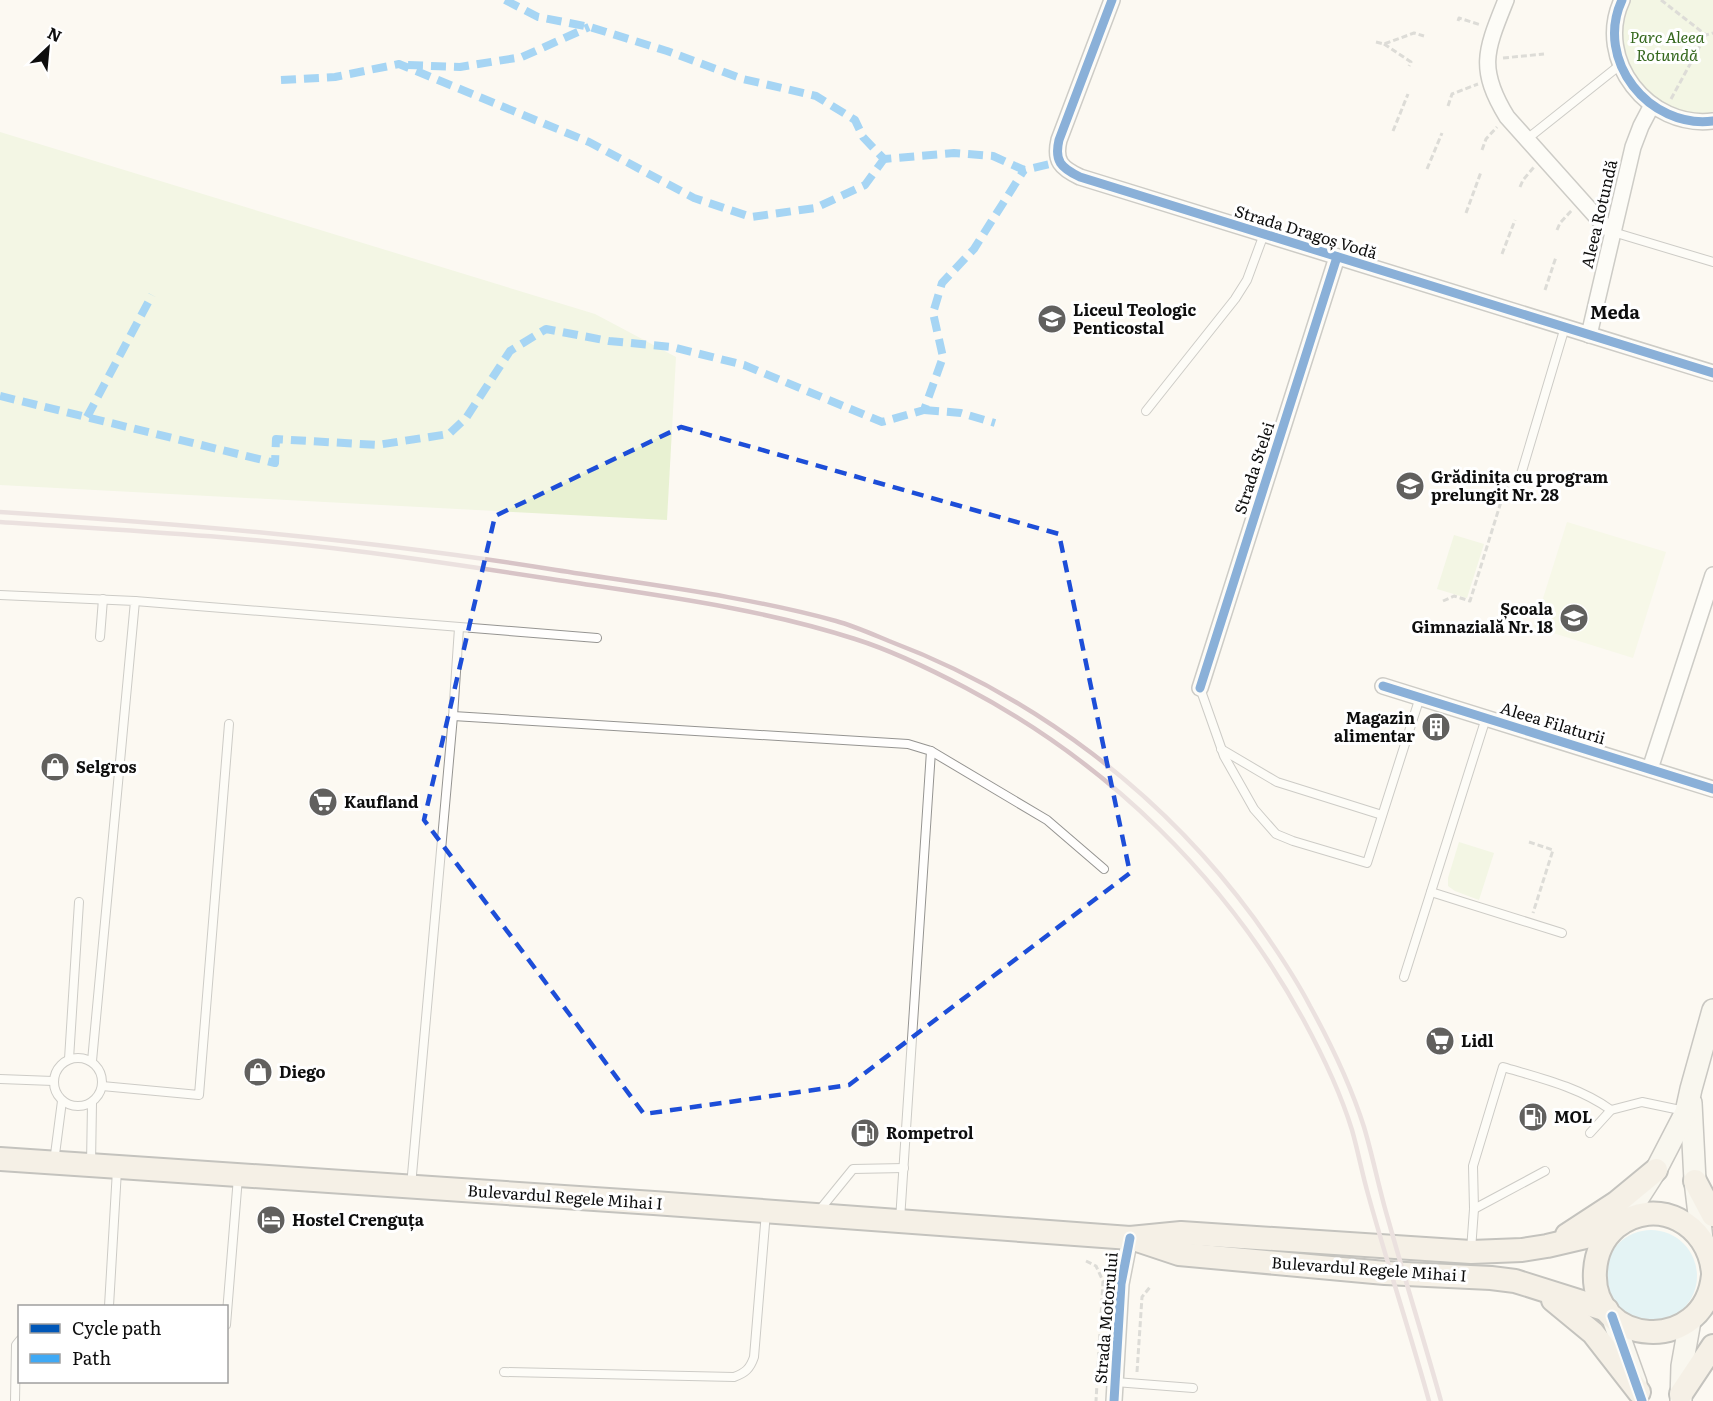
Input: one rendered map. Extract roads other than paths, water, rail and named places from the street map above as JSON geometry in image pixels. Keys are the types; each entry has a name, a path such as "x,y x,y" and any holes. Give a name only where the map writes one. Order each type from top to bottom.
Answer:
{"main road":[{"path":"1641,1396 1609,1313 1598,1295 1594,1278 1595,1261 1601,1245 1617,1227 1656,1170 1686,1112 1690,1089 1713,1010"},
{"path":"1681,1398 1682,1366 1698,1318 1709,1294 1713,1274 1695,1180 1690,1089"},
{"name":"Bulevardul Regele Mihai I","path":"0,1160 766,1211 1130,1238 1181,1233 1471,1252 1522,1250 1547,1246 1617,1227"},
{"path":"1547,1246 1603,1212 1656,1170"},
{"path":"1695,1180 1713,1215"},
{"path":"1617,1227 1643,1215 1666,1215 1686,1224 1707,1244"},
{"name":"Bulevardul Regele Mihai I","path":"1130,1238 1179,1254 1386,1273 1515,1281 1609,1313"},
{"path":"1537,1288 1575,1316 1593,1334 1641,1396"},
{"path":"1609,1313 1626,1326 1641,1332 1658,1333 1675,1329 1698,1318"},
{"path":"1681,1398 1713,1346"}],"street":[{"name":"Strada Dragoș Vodă","path":"1112,0 1059,140 1056,152 1059,162 1068,171 1080,177 1713,373"},
{"path":"1622,0 1616,19 1616,48 1620,65 1633,87 1658,109 1680,119 1713,121"},
{"path":"1502,1 1486,60 1488,80 1496,99 1507,117 1601,222 1613,232"},
{"name":"Aleea Rotundă","path":"1588,335 1633,147 1641,126 1658,109"},
{"name":"Strada Stelei","path":"1200,688 1337,257"},
{"path":"1650,769 1713,575"},
{"name":"Aleea Filaturii","path":"1383,686 1713,789"},
{"name":"Strada Motorului","path":"1114,1401 1121,1284 1130,1238"}],"lane":[{"path":"1527,139 1620,65"},
{"path":"1613,232 1713,262"},
{"path":"1146,411 1235,299 1247,280 1264,234"},
{"path":"1522,471 1565,327"},
{"path":"0,594 135,601 597,638"},
{"path":"100,637 103,599"},
{"path":"92,1061 135,601"},
{"path":"411,1187 459,628"},
{"path":"1200,688 1221,749 1254,809 1276,834 1367,863 1420,697"},
{"path":"453,716 908,744 931,752 1047,820 1104,869"},
{"path":"1404,977 1486,718"},
{"path":"102,1086 199,1095 229,724"},
{"path":"1221,749 1276,782 1382,815"},
{"path":"900,1221 931,752"},
{"path":"1431,891 1562,933"},
{"path":"69,1059 80,902"},
{"path":"81,1057 92,1061 100,1071 102,1086 100,1094 92,1103 82,1107 71,1106 62,1101 53,1081 58,1068 69,1059 81,1057"},
{"path":"1471,1252 1474,1209 1473,1166 1503,1067 1576,1091 1595,1099 1611,1110"},
{"path":"0,1079 53,1081"},
{"path":"53,1163 62,1101"},
{"path":"1590,1133 1611,1110 1642,1102 1686,1112"},
{"path":"91,1166 92,1103"},
{"path":"109,1305 117,1167"},
{"path":"816,1215 853,1169 904,1168"},
{"path":"1474,1209 1545,1171"},
{"path":"228,1305 239,1175"},
{"path":"504,1372 734,1377 744,1374 754,1358 766,1211"},
{"path":"15,1401 16,1345 18,1342"},
{"path":"1115,1382 1192,1388"}],"water":[{"path":"1651,1230 1669,1233 1684,1243 1694,1258 1697,1276 1694,1294 1684,1309 1669,1319 1651,1322 1633,1319 1618,1309 1608,1294 1605,1276 1608,1258 1618,1243 1633,1233"}],"railway":[{"path":"0,512 209,528 418,550 732,598 802,612 856,628 943,664 995,690 1044,720 1092,753 1137,790 1179,830 1218,872 1254,918 1297,983 1333,1050 1359,1112 1441,1401"},
{"path":"0,522 223,537 356,551 454,564 742,610 818,628 883,649 966,688 1018,718 1068,752 1115,789 1159,829 1200,872 1238,918 1272,967 1317,1046 1347,1115 1375,1220 1429,1401"}],"place":[{"name":"Liceul Teologic Penticostal","path":"1052,319"},
{"name":"Grădinița cu program prelungit Nr. 28","path":"1410,486"},
{"name":"Școala Gimnazială Nr. 18","path":"1574,618"},
{"name":"Magazin alimentar","path":"1436,727"},
{"name":"Selgros","path":"55,767"},
{"name":"Kaufland","path":"323,802"},
{"name":"Lidl","path":"1440,1041"},
{"name":"Diego","path":"258,1072"},
{"name":"MOL","path":"1533,1117"},
{"name":"Rompetrol","path":"865,1133"},
{"name":"Hostel Crenguța","path":"271,1220"}],"district":[{"name":"Meda","path":"1615,313"}],"park label":[{"name":"Parc Aleea Rotundă","path":"1667,46"}]}
